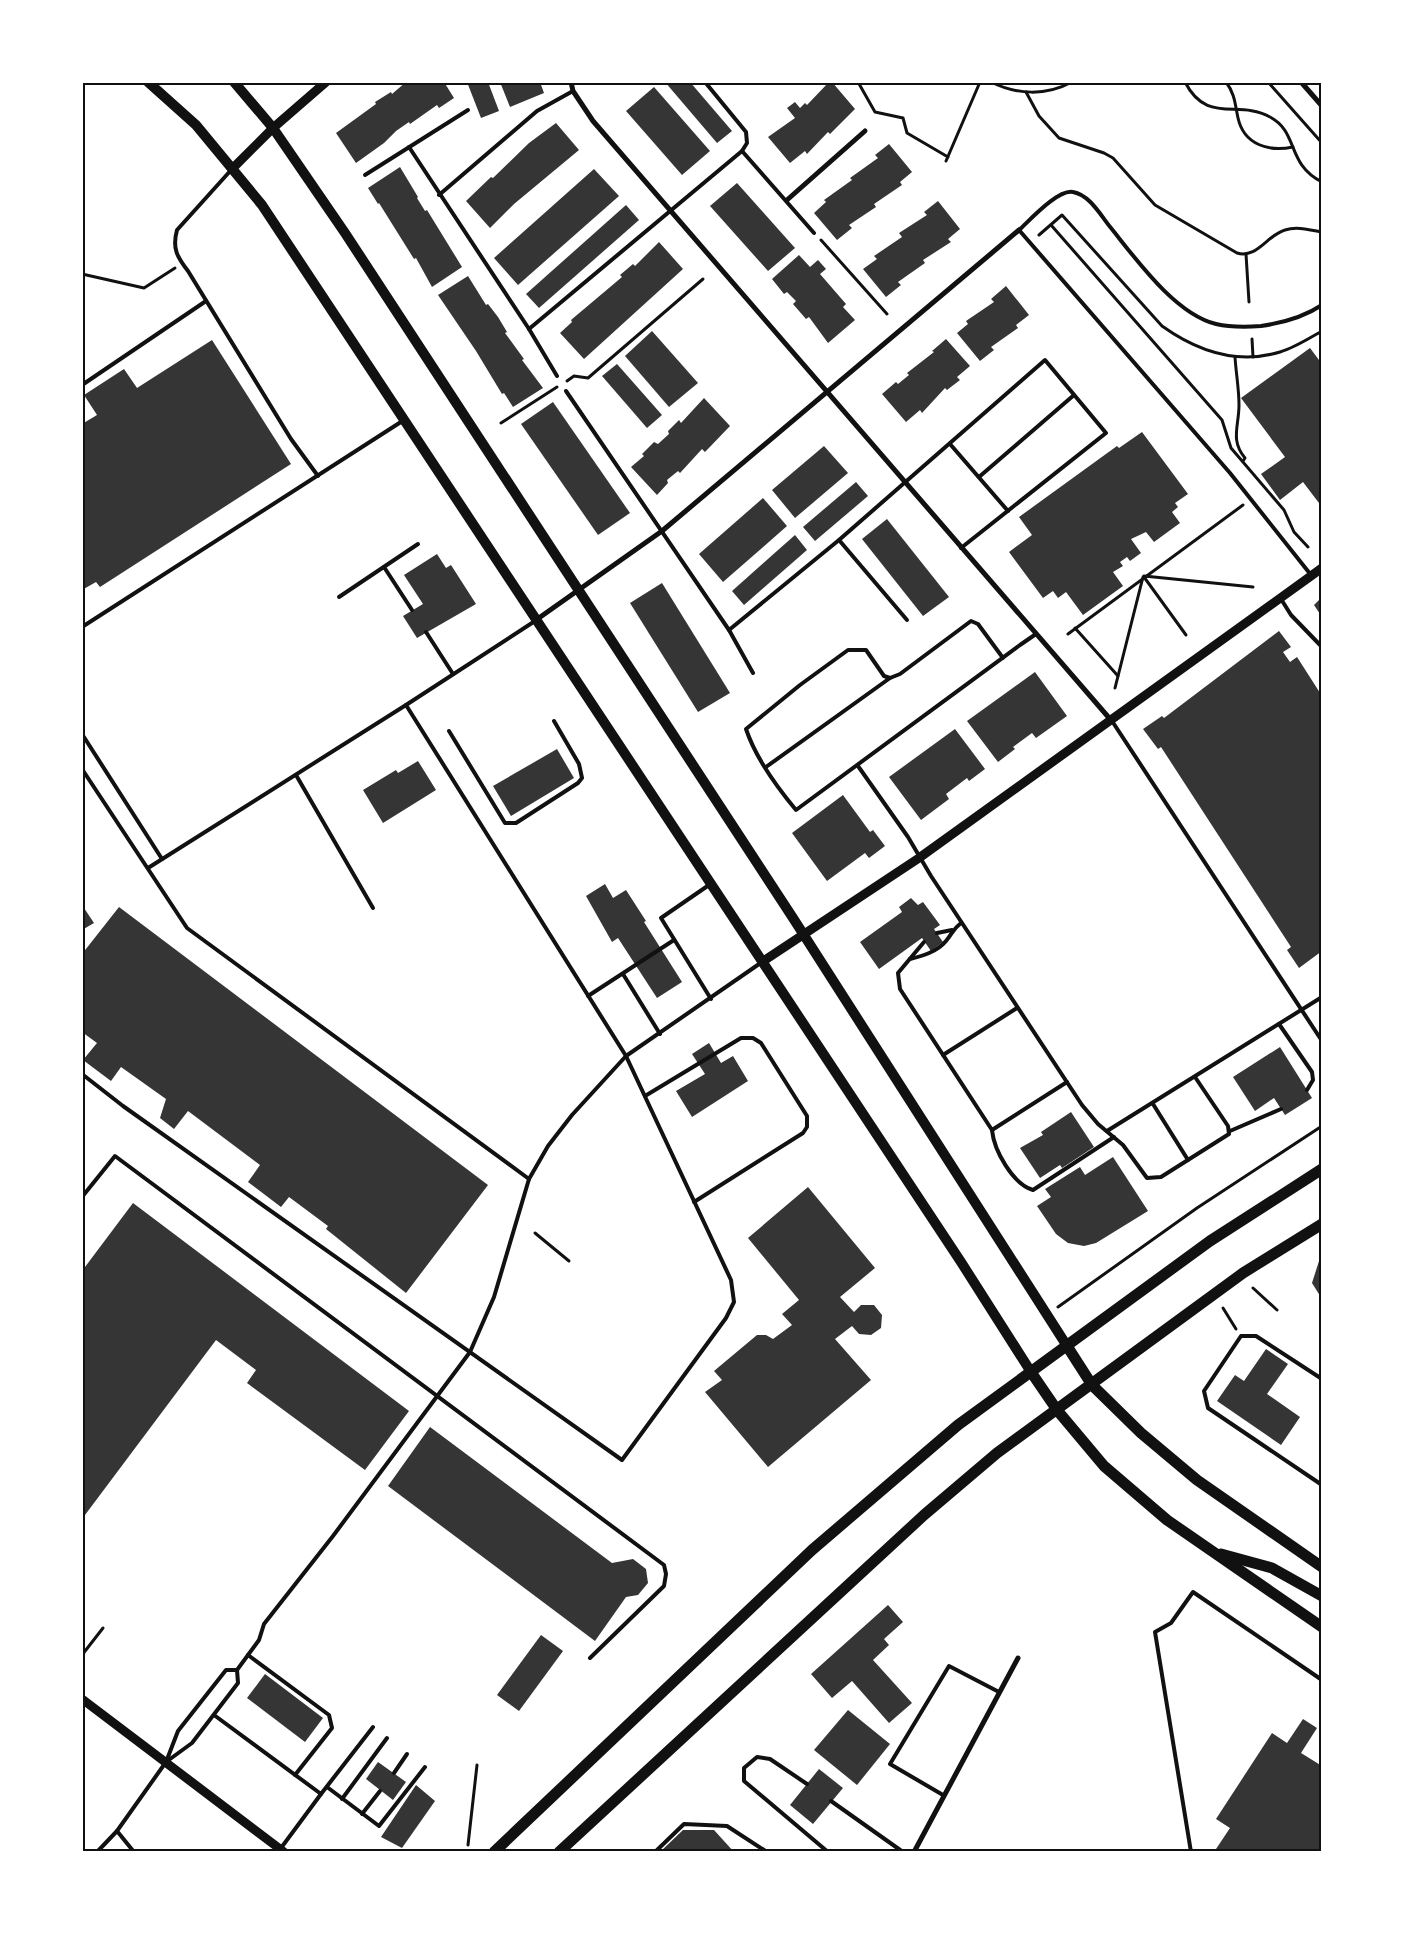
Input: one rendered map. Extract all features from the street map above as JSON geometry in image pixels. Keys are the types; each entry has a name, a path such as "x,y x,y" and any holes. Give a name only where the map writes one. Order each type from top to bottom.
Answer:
{"main road":[{"path":"148,82 196,125 262,205 1057,1410 1104,1466 1167,1520 1322,1626"},
{"path":"234,82 273,128 345,232 803,934 1092,1385 1141,1433 1197,1480 1322,1567"},
{"path":"494,1852 812,1550 958,1425 1210,1241 1322,1169"},
{"path":"559,1852 924,1515 997,1453 1243,1273 1322,1224"},
{"path":"1215,1553 1272,1568 1322,1596"}],"street":[{"path":"233,168 273,128 326,82"},
{"path":"571,82 573,91 593,121 905,484 1110,718"},
{"path":"1301,82 1322,106"},
{"path":"787,200 865,131"},
{"path":"536,620 662,531 1019,230"},
{"path":"762,962 920,858 1110,718 1322,568"},
{"path":"914,1852 1018,1658"},
{"path":"82,1699 282,1850"}],"lane":[{"path":"529,330 742,151 747,143 746,132 705,82"},
{"path":"439,195 537,111 573,91"},
{"path":"365,175 468,110"},
{"path":"408,147 529,330 557,376"},
{"path":"742,151 814,232"},
{"path":"233,168 177,230 174,242 176,256 291,439 318,476"},
{"path":"1311,576 1230,472 1019,230 1059,195 1072,191 1087,198 1141,265 1164,289 1191,312 1215,324 1251,326 1276,324 1310,313 1322,305"},
{"path":"82,385 206,302"},
{"path":"729,630 905,484 1045,360 1106,433 961,548"},
{"path":"566,391 729,630 753,673"},
{"path":"979,477 1074,395"},
{"path":"82,627 404,420"},
{"path":"950,444 1008,511"},
{"path":"839,540 907,620"},
{"path":"339,597 418,544"},
{"path":"384,567 412,610"},
{"path":"1281,598 1291,615 1322,647"},
{"path":"148,868 406,705 536,620"},
{"path":"766,767 890,678 900,674 971,621 978,624 1003,658"},
{"path":"426,632 453,674"},
{"path":"890,678 884,676 866,650 848,650 800,684 746,729 750,742 781,791 796,810 1036,634"},
{"path":"82,1074 131,1112 622,1460 726,1318 734,1302 731,1280 626,1056 406,705"},
{"path":"1110,718 1322,1041"},
{"path":"449,731 505,823 516,823 578,783 582,778 582,770 554,721"},
{"path":"82,734 162,859"},
{"path":"858,766 908,837 961,923 977,943 1017,1008 1082,1105 1123,1145 1147,1178 1161,1178 1229,1134 1230,1131 1281,1109"},
{"path":"82,769 187,928 529,1179"},
{"path":"296,774 373,908"},
{"path":"711,884 660,918 711,999"},
{"path":"909,959 928,954 946,942 952,930 961,923"},
{"path":"937,933 952,930"},
{"path":"588,996 674,940"},
{"path":"924,942 901,967 898,979 900,989 992,1130 996,1149 1024,1187 1033,1190 1114,1137"},
{"path":"166,1762 192,1743 238,1683 237,1670 260,1640 264,1624 333,1536 470,1352 494,1297 529,1179 554,1138 612,1069 626,1056 762,962"},
{"path":"622,974 660,1034"},
{"path":"1107,1131 1322,997"},
{"path":"943,1055 1017,1008"},
{"path":"1280,1024 1312,1072 1313,1080 1307,1090"},
{"path":"645,1096 741,1038 753,1038 761,1043 806,1116 806,1127 803,1133 694,1202"},
{"path":"1195,1077 1230,1131"},
{"path":"992,1130 1067,1082"},
{"path":"1153,1104 1188,1160"},
{"path":"82,1197 115,1156 664,1565 666,1574 664,1586 590,1658"},
{"path":"1322,1379 1256,1336 1241,1336 1204,1391 1208,1408 1322,1485"},
{"path":"1191,1852 1155,1632 1171,1624 1193,1592 1322,1680"},
{"path":"248,1655 329,1715 332,1728 295,1775"},
{"path":"943,1795 890,1764 949,1666 999,1692"},
{"path":"96,1852 117,1831 166,1762 178,1731 201,1701 226,1670 237,1670"},
{"path":"214,1715 321,1794"},
{"path":"282,1850 326,1787 373,1727"},
{"path":"342,1799 387,1738"},
{"path":"394,1773 407,1754"},
{"path":"807,1784 770,1759 757,1758 744,1768 744,1781 828,1852"},
{"path":"326,1787 379,1826 425,1767"},
{"path":"362,1814 380,1791"},
{"path":"831,1801 903,1852"},
{"path":"655,1852 684,1824 727,1826 767,1852"},
{"path":"117,1831 134,1852"}],"path":[{"path":"858,82 875,112 903,118 907,134 947,159 980,82"},
{"path":"991,82 1026,92 1040,92 1061,88 1072,82"},
{"path":"1186,82 1191,93 1213,108 1258,111 1272,118 1287,133 1300,166 1322,182"},
{"path":"1226,82 1235,97 1243,131 1254,143 1274,149 1293,147"},
{"path":"1268,82 1322,143"},
{"path":"1026,92 1051,132 1059,138 1104,153 1113,158 1155,205 1228,248 1246,254 1255,251 1284,230 1301,228 1322,232"},
{"path":"1056,212 1060,218"},
{"path":"1051,225 1222,420 1231,448 1284,510 1294,532 1308,547"},
{"path":"814,232 887,314"},
{"path":"1246,254 1249,302"},
{"path":"82,274 144,288 182,264"},
{"path":"501,423 574,376 588,378 703,279"},
{"path":"1252,339 1254,357"},
{"path":"1235,357 1239,405 1235,437 1239,450 1245,458 1243,461"},
{"path":"1068,634 1143,576 1245,504"},
{"path":"1143,576 1253,587"},
{"path":"1143,576 1186,635"},
{"path":"1115,688 1143,576"},
{"path":"1075,628 1118,676"},
{"path":"1047,1314 1198,1208 1322,1126"},
{"path":"535,1234 569,1261"},
{"path":"1253,1288 1277,1310"},
{"path":"1222,1308 1241,1336"},
{"path":"82,1655 103,1628"},
{"path":"468,1845 478,1765"}],"building":[{"path":"406,82 444,82 454,98 439,108 437,105 410,124 409,122 356,163 336,133 376,104 375,102 391,92 392,94"},
{"path":"467,82 488,82 499,111 481,118"},
{"path":"500,82 540,82 544,93 510,107"},
{"path":"665,82 690,82 732,131 717,143"},
{"path":"829,82 832,82 855,109 830,134 828,132 807,154 805,151 790,163 768,137 795,118 787,108 795,102 800,108 805,103 807,105"},
{"path":"654,87 710,151 682,175 626,111"},
{"path":"556,123 579,150 514,204 490,228 466,201 529,143"},
{"path":"889,144 912,172 900,182 902,185 874,204 876,207 849,225 852,228 837,240 814,213 826,202 824,200 878,158 875,155"},
{"path":"400,167 425,211 427,210 462,267 432,287 416,258 414,259 368,188"},
{"path":"594,169 619,196 518,285 494,258"},
{"path":"737,183 795,248 768,271 710,206"},
{"path":"938,201 960,229 948,239 951,242 923,260 925,263 898,282 901,285 886,297 863,269 877,259 874,256 902,237 899,233 927,215 924,212"},
{"path":"626,205 639,220 539,308 526,294"},
{"path":"659,242 683,269 584,359 560,333 572,322 571,320 622,277 620,275 633,264 635,266"},
{"path":"799,255 810,267 818,260 826,269 820,274 846,304 843,307 855,320 828,343 809,317 806,319 793,304 796,301 787,292 784,294 772,279"},
{"path":"468,276 486,305 488,304 498,317 507,332 505,333 524,359 522,360 543,388 513,407 504,393 502,394 476,351 438,295"},
{"path":"1006,286 1029,315 1016,325 1018,328 991,347 994,350 980,361 957,333 968,324 966,321 994,302 991,299"},
{"path":"652,331 698,383 669,407 625,356"},
{"path":"946,339 970,366 957,377 960,380 947,390 945,388 922,413 920,410 906,422 882,394 896,382 898,384 909,375 907,373 934,352 932,351"},
{"path":"212,340 291,464 100,587 96,582 82,590 82,424 97,415 84,395 124,369 137,388"},
{"path":"1310,348 1322,364 1322,507 1303,482 1280,500 1261,474 1285,457 1241,398"},
{"path":"617,364 662,415 647,428 602,376"},
{"path":"704,398 730,426 705,452 702,449 680,473 678,471 667,480 668,483 657,495 631,467 644,456 642,454 654,442 658,444 669,434 668,431 679,420 681,423"},
{"path":"553,402 630,513 598,535 521,424"},
{"path":"1142,432 1188,494 1175,503 1178,507 1172,512 1180,523 1154,542 1146,532 1131,539 1141,553 1130,561 1127,557 1120,562 1123,566 1113,572 1123,586 1083,615 1066,592 1058,598 1053,591 1043,598 1009,552 1032,535 1019,517 1117,446 1119,448"},
{"path":"824,446 848,473 795,518 772,490"},
{"path":"856,482 868,496 815,541 803,527"},
{"path":"763,498 787,526 723,582 699,554"},
{"path":"887,519 949,597 923,616 862,539"},
{"path":"795,535 807,550 744,605 732,591"},
{"path":"437,554 446,568 451,565 476,604 417,638 403,616 423,604 404,575"},
{"path":"662,583 730,693 698,712 630,603"},
{"path":"1322,597 1322,617 1314,605"},
{"path":"1279,631 1291,647 1283,652 1290,662 1297,657 1322,696 1322,951 1299,968 1287,950 1291,947 1161,747 1158,749 1143,729 1162,716 1164,718"},
{"path":"1035,672 1067,716 1036,738 1032,733 1013,747 1015,749 998,762 967,721"},
{"path":"955,729 985,769 969,781 967,778 946,794 949,799 921,820 889,777"},
{"path":"557,749 574,778 511,816 493,786"},
{"path":"418,761 436,790 383,823 363,790 396,770 398,773"},
{"path":"843,795 870,832 873,830 885,846 869,858 865,853 827,881 792,833"},
{"path":"605,884 613,898 626,890 682,982 657,998 618,938 612,942 586,896"},
{"path":"911,898 918,905 923,902 940,925 934,929 943,942 931,951 922,938 879,969 860,942 902,912 899,907"},
{"path":"82,905 94,923 82,930"},
{"path":"119,907 488,1185 406,1293 326,1229 328,1226 289,1197 281,1207 248,1182 260,1165 188,1111 174,1129 160,1118 166,1099 121,1067 111,1081 83,1060 97,1043 82,1032 82,954"},
{"path":"709,1043 721,1063 733,1056 748,1081 692,1117 676,1091 705,1074 692,1054"},
{"path":"1280,1047 1312,1098 1285,1115 1274,1098 1255,1111 1233,1077"},
{"path":"1071,1112 1094,1147 1062,1168 1060,1165 1040,1178 1020,1148 1043,1135 1041,1132"},
{"path":"1113,1157 1148,1211 1096,1243 1084,1246 1068,1243 1056,1234 1037,1206 1051,1197 1045,1189 1080,1167 1085,1175"},
{"path":"808,1187 875,1268 840,1297 854,1312 861,1305 874,1305 882,1315 881,1328 871,1335 859,1334 852,1326 835,1339 871,1380 768,1467 705,1392 722,1380 714,1371 757,1335 766,1335 773,1339 792,1325 782,1314 799,1300 748,1238"},
{"path":"133,1203 409,1411 365,1470 247,1383 256,1370 216,1340 82,1519 82,1271"},
{"path":"1322,1260 1322,1299 1312,1283 1319,1261"},
{"path":"1266,1349 1288,1364 1267,1394 1300,1417 1281,1445 1217,1401 1235,1375 1244,1381"},
{"path":"430,1427 612,1563 633,1559 646,1569 648,1583 638,1595 626,1597 595,1641 388,1486"},
{"path":"888,1605 903,1622 884,1639 889,1645 873,1660 912,1703 889,1723 852,1681 832,1698 811,1674"},
{"path":"541,1635 563,1651 519,1711 497,1695"},
{"path":"265,1674 323,1718 305,1742 247,1698"},
{"path":"848,1710 890,1744 857,1785 814,1750"},
{"path":"1303,1719 1317,1728 1301,1753 1322,1766 1322,1852 1214,1852 1230,1828 1216,1819 1272,1733 1287,1743"},
{"path":"378,1762 406,1782 393,1800 366,1779"},
{"path":"819,1769 843,1788 813,1824 790,1805"},
{"path":"416,1785 435,1801 402,1848 381,1837"},
{"path":"683,1830 714,1830 734,1852 660,1852"}]}
